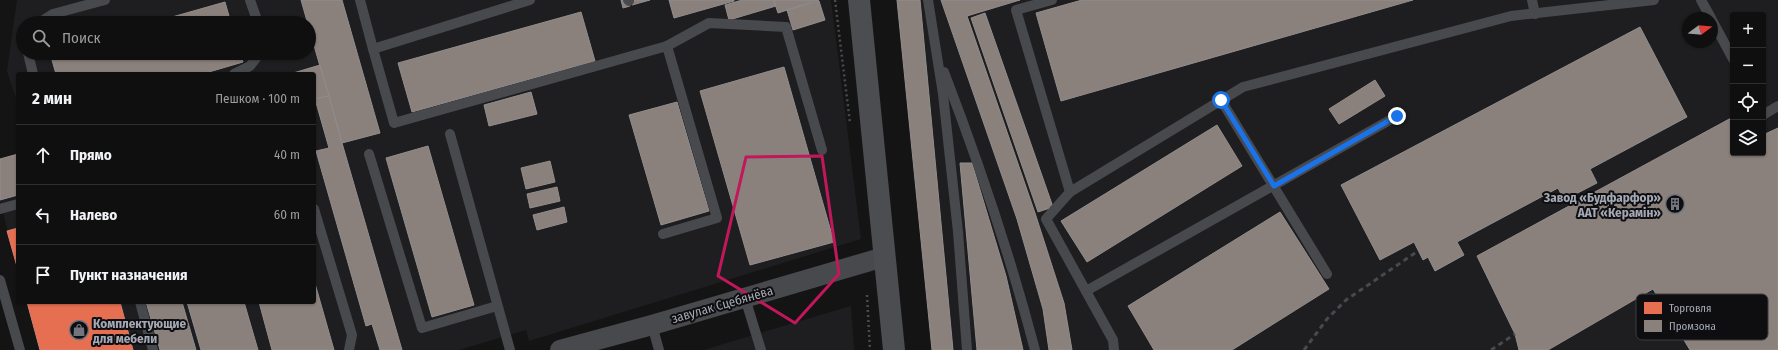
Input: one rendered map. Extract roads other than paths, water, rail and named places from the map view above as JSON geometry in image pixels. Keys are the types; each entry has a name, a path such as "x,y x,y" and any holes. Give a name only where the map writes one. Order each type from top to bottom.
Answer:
{"street":[{"path":"859,0 894,350"},
{"name":"завулак Сцебянёва","path":"570,348 884,257"}],"lane":[{"path":"50,16 105,0"},
{"path":"250,0 256,16"},
{"path":"360,0 394,123 667,46 709,23 786,27 822,150"},
{"path":"373,49 530,0"},
{"path":"928,0 938,55 958,232 967,350"},
{"path":"1052,0 1016,10 1070,192"},
{"path":"1532,0 1535,14"},
{"path":"1114,350 1113,340 1046,218 1070,192 1243,87 1511,16 1654,0"},
{"path":"1701,0 1707,12"},
{"path":"1718,32 1730,54"},
{"path":"663,234 717,218 667,46"},
{"path":"938,55 978,159 1017,280 1035,350"},
{"path":"30,60 33,72"},
{"path":"238,72 250,66 255,60"},
{"path":"1221,100 1327,274"},
{"path":"1766,113 1778,106"},
{"path":"1086,291 1397,116"},
{"path":"450,134 510,350"},
{"path":"369,154 422,328 497,306"},
{"path":"0,209 16,205"},
{"path":"316,216 352,335 349,350"},
{"path":"0,280 20,350"},
{"path":"745,298 761,350"},
{"path":"141,304 153,350"},
{"path":"652,325 659,350"}],"railway":[{"path":"1304,350 1327,319 1346,300 1418,251"},
{"path":"1491,350 1515,334"}],"place":[{"name":"Завод «Будфарфор» ААТ «Керамін»","path":"1675,204"},
{"name":"Комплектующие для мебели","path":"79,330"}]}
